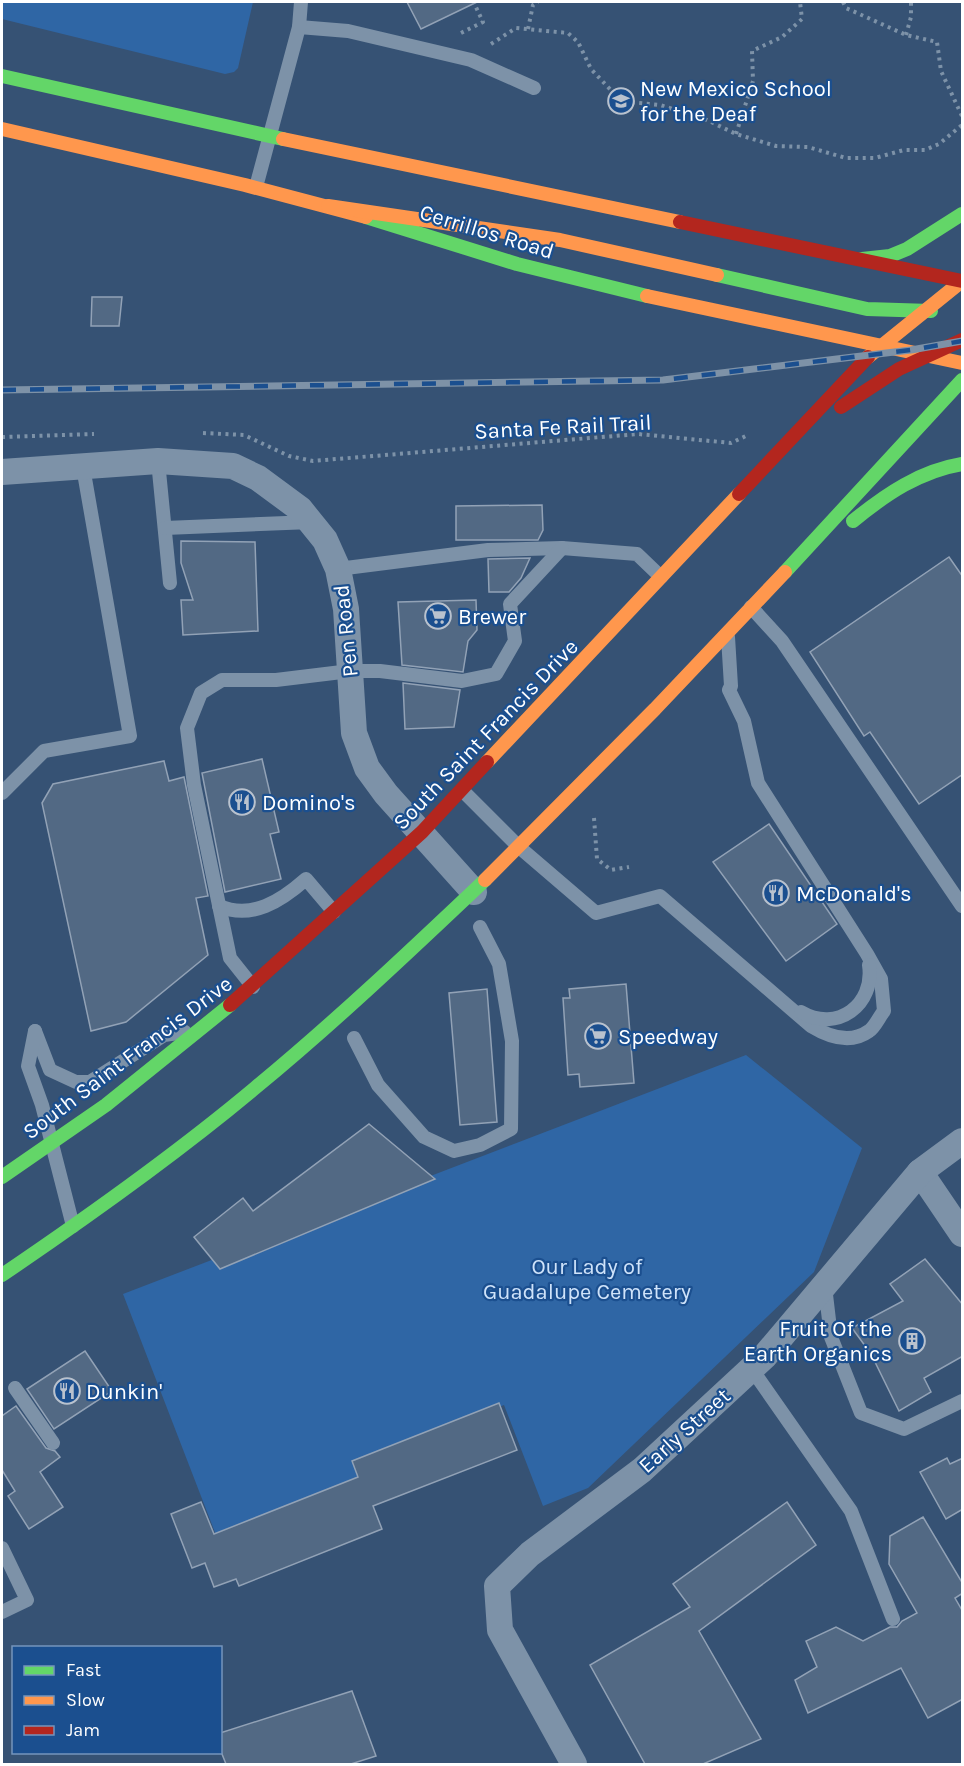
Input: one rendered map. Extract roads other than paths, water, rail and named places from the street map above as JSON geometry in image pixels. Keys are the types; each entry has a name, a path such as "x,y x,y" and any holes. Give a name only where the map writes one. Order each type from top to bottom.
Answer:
{"main road":[{"name":"Cerrillos Road","path":"2,76 272,137 963,281"},
{"name":"Cerrillos Road","path":"2,129 114,157 256,187 328,206 543,271 726,314 963,363"},
{"path":"328,206 560,240 867,309 923,312 953,306"},
{"path":"862,259 890,256 907,249 963,214"},
{"name":"South Saint Francis Drive","path":"2,1178 51,1144 253,987 422,832 880,346 963,281"},
{"path":"788,444 891,372 924,354 963,340"},
{"path":"2,1275 73,1227 202,1131 297,1052 474,892 751,607 963,380"},
{"path":"751,607 894,490 932,473 963,464"}],"street":[{"name":"Pen Road","path":"2,472 158,460 233,466 282,494 312,522 325,540 338,570 346,609 354,734 367,768 386,794 474,892"},
{"name":"Early Street","path":"573,1764 500,1630 497,1586 538,1548 642,1470 751,1368 825,1285 920,1172 963,1141"},
{"path":"920,1172 963,1234"}],"lane":[{"path":"256,187 272,137 299,27 301,2"},
{"path":"299,27 348,31 471,60 534,88"},
{"path":"158,460 170,583"},
{"path":"2,793 44,752 130,736 83,467"},
{"path":"165,528 312,522"},
{"path":"338,570 488,550 562,548 637,554 662,579"},
{"path":"253,987 230,958 194,785 187,728 201,693 222,680 276,680 350,671 380,670 462,681 496,674 515,640 510,604 562,548"},
{"path":"751,607 782,640 963,906"},
{"path":"462,790 519,847 596,913 660,896 811,1026 825,1035 846,1039 869,1030 884,1011 881,979 758,783 744,721 729,690 731,686 728,631"},
{"path":"219,906 232,912 258,909 285,898 306,879 334,912"},
{"path":"354,1038 378,1085 424,1137 454,1151 480,1145 511,1129 510,1030 499,964 480,927"},
{"path":"789,1005 812,1019 829,1020 849,1012 865,999 871,982 867,954"},
{"path":"73,1227 42,1105 28,1066 35,1031 50,1070 76,1082 90,1082 105,1075 164,1035 199,1030"},
{"path":"825,1285 831,1337 861,1413 904,1429 963,1401"},
{"path":"751,1368 851,1511 893,1618"},
{"path":"15,1388 53,1443"},
{"path":"2,1548 27,1600 2,1612"}],"railway":[{"path":"2,390 663,380 911,350 962,341"}],"place":[{"name":"New Mexico School for the Deaf","path":"621,101"},
{"name":"Brewer","path":"438,616"},
{"name":"Domino's","path":"242,802"},
{"name":"McDonald's","path":"776,893"},
{"name":"Speedway","path":"598,1036"},
{"name":"Fruit Of the Earth Organics","path":"912,1341"},
{"name":"Dunkin'","path":"67,1391"}],"park label":[{"name":"Our Lady of Guadalupe Cemetery","path":"587,1278"}]}
